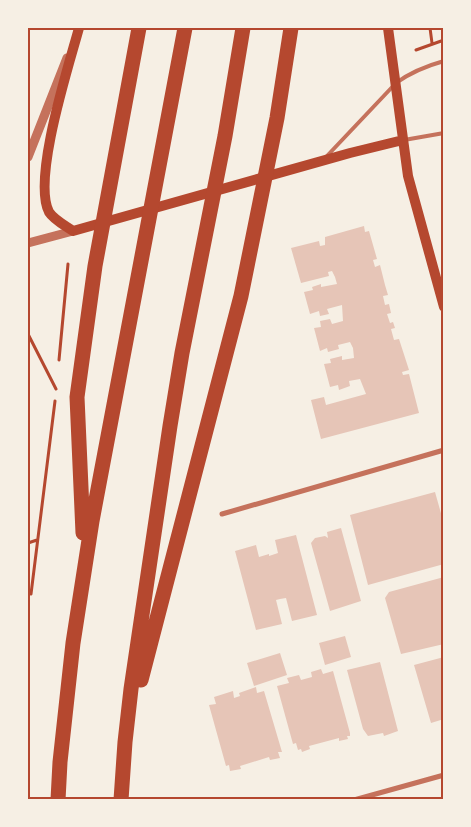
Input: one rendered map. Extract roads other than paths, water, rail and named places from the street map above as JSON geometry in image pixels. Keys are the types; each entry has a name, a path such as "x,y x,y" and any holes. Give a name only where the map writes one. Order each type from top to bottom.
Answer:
{"highway":[{"path":"85,568 77,397 94,266 138,28"},
{"path":"58,800 66,697 92,521 185,28"},
{"path":"121,800 125,742 149,564 173,408 225,136 243,28"},
{"path":"125,742 241,296 277,118 291,28"}],"main road":[{"path":"79,28 53,126 44,186 49,212 73,231 403,140"},
{"path":"388,28 411,186 444,307"}],"street":[{"path":"28,157 79,28"},
{"path":"28,243 73,231"},
{"path":"222,514 444,450"},
{"path":"354,800 444,774"}],"lane":[{"path":"322,161 396,83 409,73 444,61"},
{"path":"403,140 444,133"}]}
